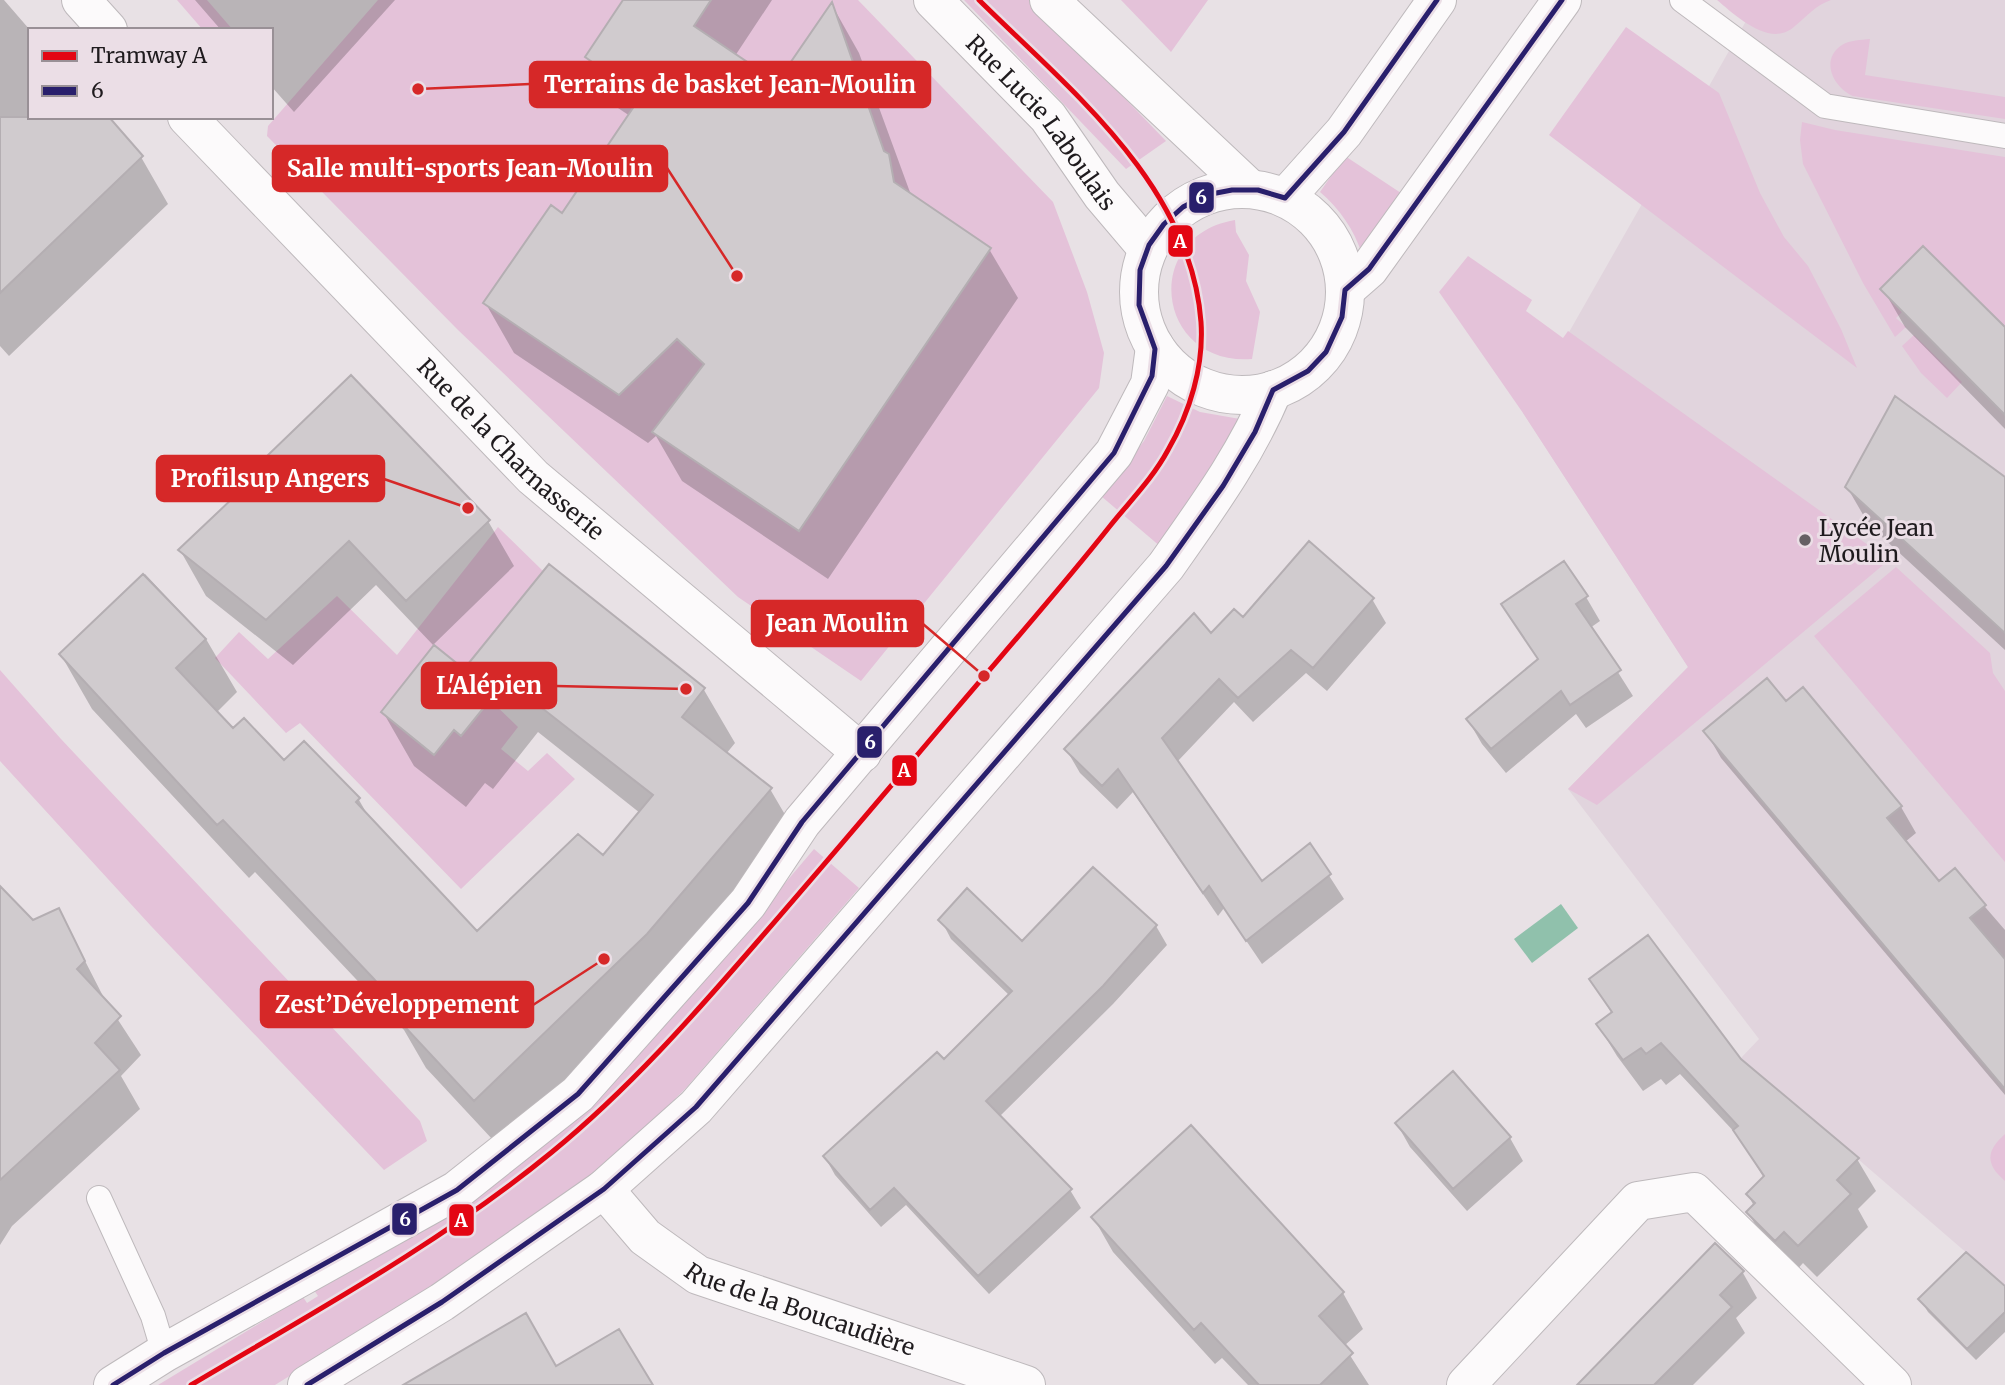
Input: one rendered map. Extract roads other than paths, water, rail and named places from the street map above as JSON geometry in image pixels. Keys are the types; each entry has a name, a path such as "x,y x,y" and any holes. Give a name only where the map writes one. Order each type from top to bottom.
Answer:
{"street":[{"path":"81,0 106,28"},
{"name":"Rue Lucie Laboulais","path":"933,0 1048,117 1102,195 1147,248"},
{"path":"1049,0 1268,193 1307,212 1325,230 1342,265 1345,290 1342,317 1326,352 1308,371 1273,390 1233,395 1208,389 1177,373 1155,348 1144,324 1138,299 1140,274 1147,248 1172,214 1192,201 1221,190 1268,193 1344,132 1437,0"},
{"path":"1345,290 1369,269 1562,0"},
{"name":"Rue de la Charnasserie","path":"189,119 533,477 862,753"},
{"path":"113,1385 164,1353 457,1190 578,1094 748,903 802,822 1114,453 1150,384 1155,348"},
{"path":"307,1385 442,1303 604,1189 696,1107 1166,566 1223,486 1255,432 1273,390"},
{"name":"Rue de la Boucaudière","path":"604,1189 645,1237 698,1275 1026,1385"},
{"path":"1466,1385 1638,1201 1694,1192 1892,1385"}],"lane":[{"path":"1682,0 1825,106 2005,135"},
{"path":"99,1198 153,1316 164,1353"}],"tram line":[{"name":"A","path":"191,1385 376,1275 466,1217 552,1152 634,1078 734,969 1073,572 1148,480 1168,450 1183,420 1194,388 1201,339 1201,322 1192,273 1175,227 1150,184 1120,143 1087,105 979,0"}],"place":[{"name":"Terrains de basket Jean-Moulin","path":"418,89"},
{"name":"Salle multi-sports Jean-Moulin","path":"737,276"},
{"name":"Profilsup Angers","path":"468,508"},
{"name":"Lycée Jean Moulin","path":"1805,540"},
{"name":"Jean Moulin","path":"984,676"},
{"name":"L'Alépien","path":"686,689"},
{"name":"Zest’Développement","path":"604,959"}]}
